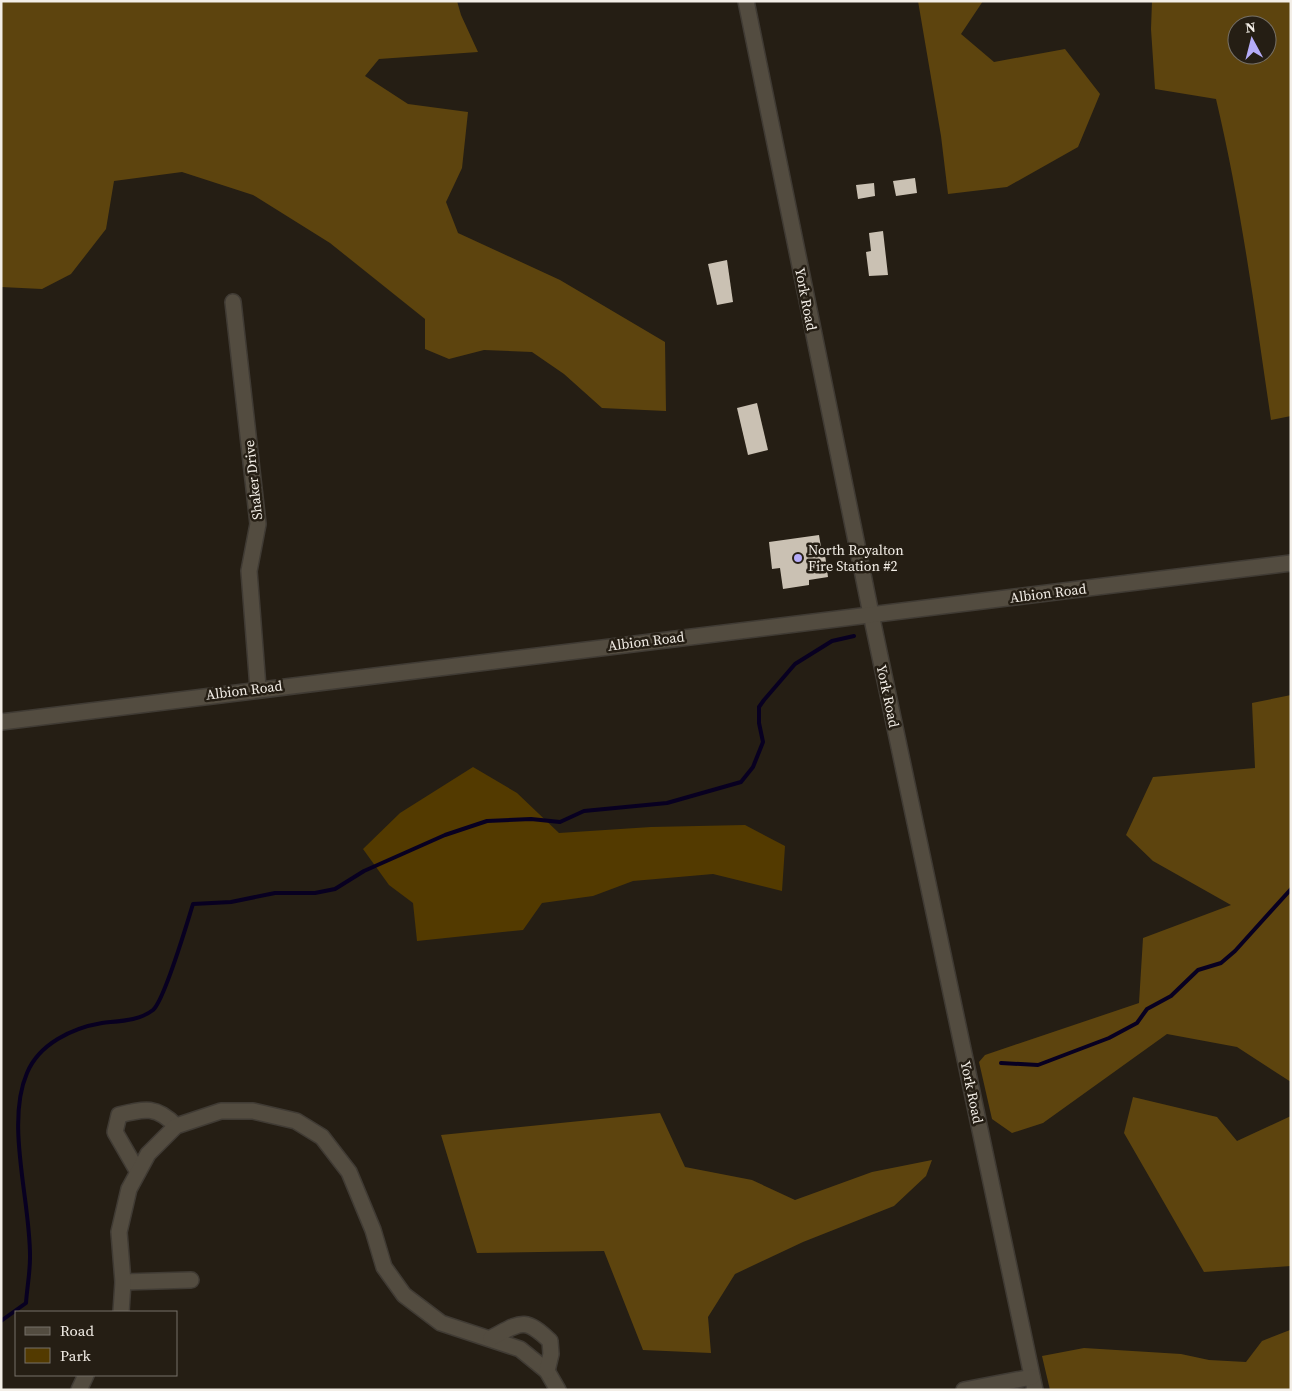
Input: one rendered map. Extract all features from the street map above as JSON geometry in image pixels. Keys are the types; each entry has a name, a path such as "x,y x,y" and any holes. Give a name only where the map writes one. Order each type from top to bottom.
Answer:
{"street":[{"name":"York Road","path":"746,1 871,614 1034,1384"},
{"name":"Shaker Drive","path":"233,302 258,524 248,571 258,688"},
{"name":"Albion Road","path":"1,722 258,688 1291,563"},
{"path":"138,1172 115,1132 119,1114 141,1109 164,1114 176,1126"},
{"path":"120,1311 123,1282 119,1232 129,1189 148,1154 176,1126 221,1111 252,1111 296,1121 322,1137 349,1172 373,1230 384,1267 404,1295 441,1323 520,1349 547,1371 558,1390"},
{"path":"123,1282 191,1280"},
{"path":"490,1338 518,1325 536,1327 550,1341 551,1354 547,1371"},
{"path":"79,1390 86,1376"},
{"path":"964,1390 1034,1384"}],"green space":[{"path":"473,767 517,793 559,833 651,827 745,825 785,846 782,891 713,874 633,881 593,896 542,903 523,930 417,941 413,903 389,885 363,849 400,813"}],"shaded area":[{"path":"1,1 457,1 461,15 478,52 379,59 365,76 408,104 468,112 462,168 446,202 458,233 560,280 665,342 666,411 602,408 564,374 532,352 484,350 449,359 425,349 425,319 330,243 253,195 182,172 114,181 106,229 71,274 42,289 1,287"},
{"path":"918,1 983,1 961,34 994,62 1065,49 1100,94 1078,147 1007,187 948,194 941,136"},
{"path":"1152,1 1291,1 1291,416 1271,420 1240,218 1216,99 1155,89 1151,29"},
{"path":"1291,695 1291,1082 1237,1047 1167,1034 1043,1123 1012,1133 992,1119 979,1062 985,1055 1139,1003 1143,938 1231,905 1153,861 1126,835 1153,777 1255,768 1252,703"},
{"path":"1133,1097 1217,1117 1237,1141 1291,1116 1291,1266 1204,1272 1124,1133"},
{"path":"660,1113 685,1167 752,1180 795,1200 872,1172 932,1160 926,1176 894,1206 803,1242 735,1274 708,1317 711,1353 643,1350 604,1251 477,1253 441,1135"},
{"path":"1290,1330 1291,1390 1050,1390 1042,1356 1084,1348 1181,1354 1209,1360 1246,1362 1262,1341"}],"building":[{"path":"915,178 917,193 896,196 893,181"},
{"path":"874,183 875,196 858,199 856,185"},
{"path":"883,231 888,275 869,276 866,252 871,251 869,233"},
{"path":"727,260 733,302 717,305 708,264"},
{"path":"757,403 768,450 748,455 737,408"},
{"name":"North Royalton Fire Station #2","path":"819,535 821,547 824,547 828,577 809,580 809,585 783,589 780,568 772,569 769,542"}],"waterway":[{"path":"1,1321 26,1303 29,1275 29,1236 18,1116 21,1093 27,1073 32,1063 48,1046 68,1033 91,1025 135,1018 153,1010 169,977 193,904 231,902 275,893 315,893 335,889 364,871 445,835 487,821 531,819 560,822 584,811 667,803 741,782 753,767 763,742 759,723 759,707 764,700 795,664 832,641 854,636"},
{"path":"1001,1063 1038,1065 1109,1038 1137,1023 1147,1009 1171,996 1198,970 1221,963 1235,951 1291,889"}],"place":[{"name":"North Royalton Fire Station #2","path":"798,558"}]}
